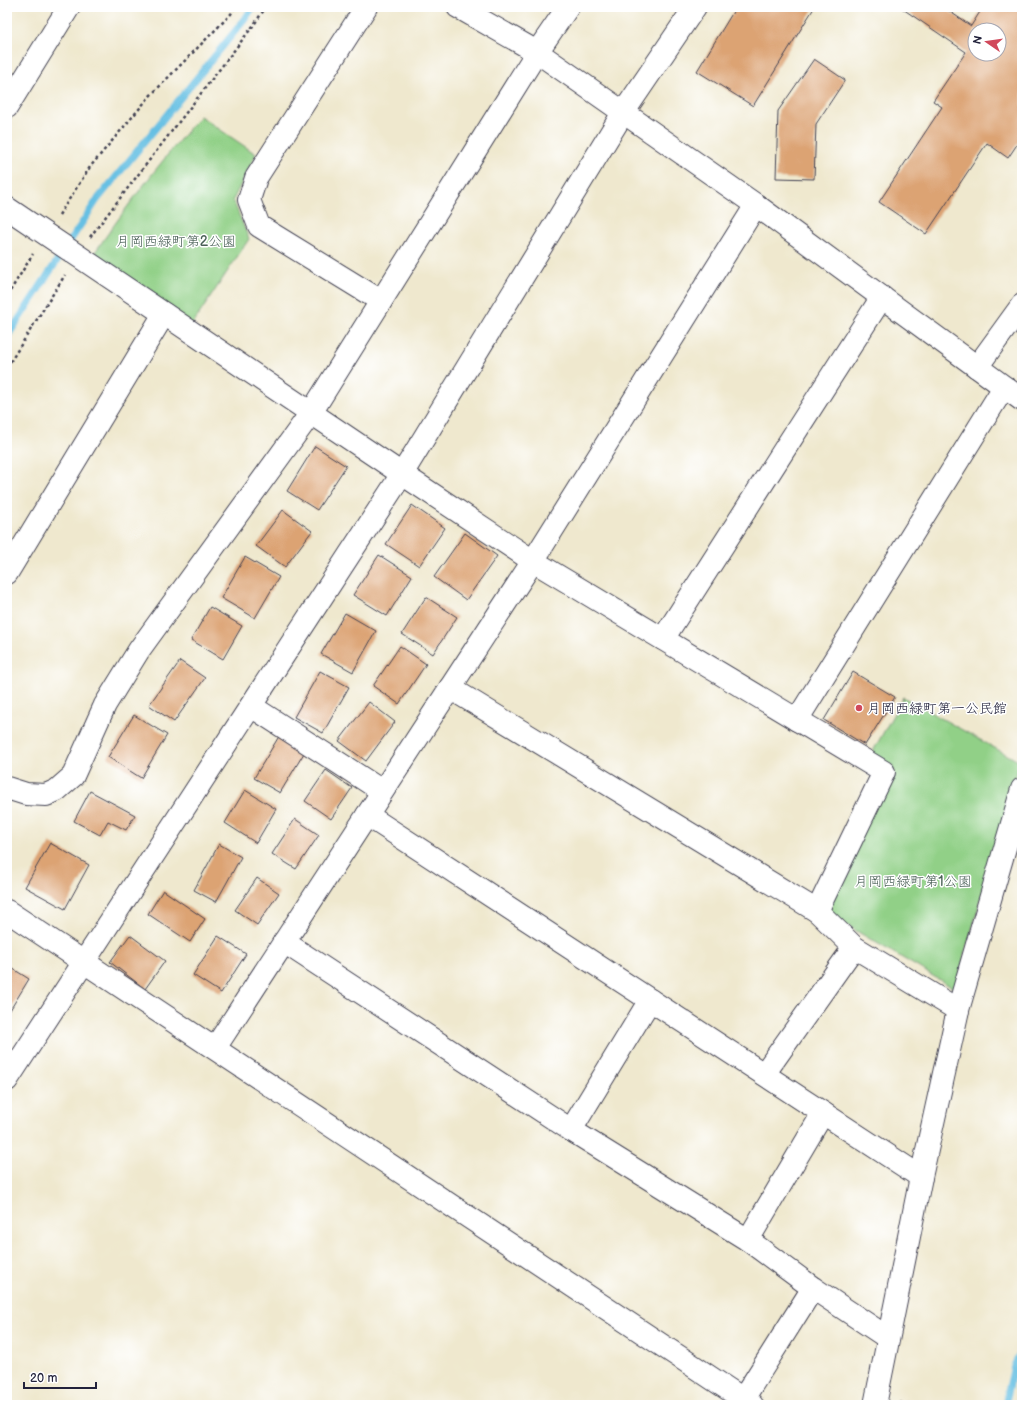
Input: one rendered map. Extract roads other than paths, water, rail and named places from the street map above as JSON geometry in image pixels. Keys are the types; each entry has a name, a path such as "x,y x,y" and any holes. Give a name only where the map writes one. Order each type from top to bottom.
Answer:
{"street":[{"path":"7,107 69,7"},
{"path":"366,7 256,178 249,200 259,226 381,301"},
{"path":"458,7 538,52 756,205 1022,400"},
{"path":"7,788 26,794 46,795 58,790 73,776 105,705 139,650 311,413 538,52 568,7"},
{"path":"7,1080 402,474 623,113 695,7"},
{"path":"215,1048 533,561 756,205"},
{"path":"7,208 533,561 884,772 817,911"},
{"path":"663,639 882,298"},
{"path":"977,367 1022,305"},
{"path":"7,573 164,314"},
{"path":"797,720 1004,387"},
{"path":"450,688 817,911 854,947 958,1010"},
{"path":"251,706 382,791"},
{"path":"875,1405 920,1177 958,1010 1022,789"},
{"path":"367,815 920,1177"},
{"path":"7,911 747,1402 812,1288"},
{"path":"284,942 571,1130 748,1240 812,1288 888,1338"},
{"path":"764,1074 854,947"},
{"path":"571,1130 650,1000"},
{"path":"748,1240 823,1114"}],"waterway":[{"path":"7,337 97,200 245,19 253,7"},
{"path":"1005,1405 1014,1366 1022,1350"}],"place":[{"name":"月岡西緑町第一公民館","path":"859,708"}],"park label":[{"name":"月岡西緑町第2公園","path":"176,241"},
{"name":"月岡西緑町第1公園","path":"913,881"}]}
